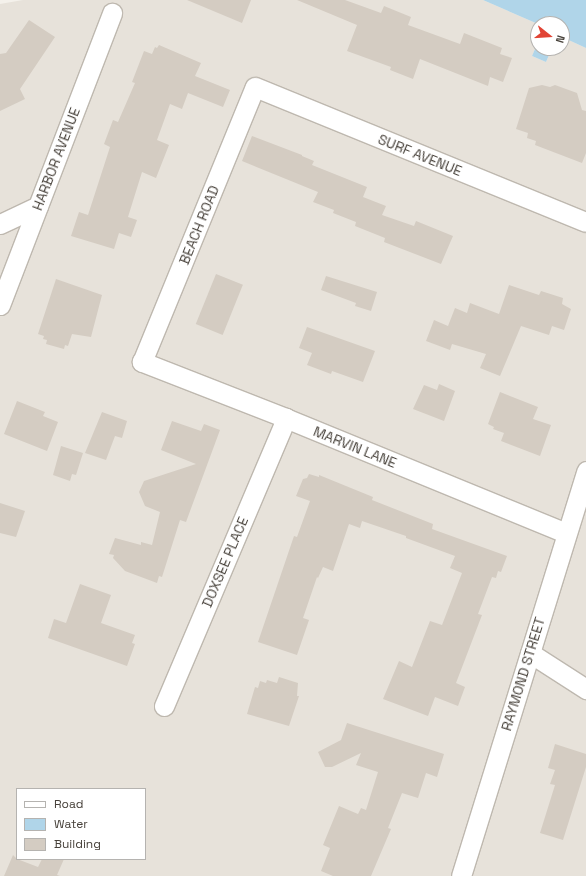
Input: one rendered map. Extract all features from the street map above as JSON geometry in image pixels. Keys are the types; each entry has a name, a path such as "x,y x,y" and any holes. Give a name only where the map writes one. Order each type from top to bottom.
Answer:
{"street":[{"name":"HARBOR AVENUE","path":"0,306 112,13"},
{"name":"SURF AVENUE","path":"255,87 586,222"},
{"name":"BEACH ROAD","path":"142,362 255,87"},
{"path":"0,224 38,206"},
{"name":"MARVIN LANE","path":"142,362 286,418 566,533"},
{"name":"DOXSEE PLACE","path":"164,706 286,418"},
{"name":"RAYMOND STREET","path":"461,876 586,471"},
{"path":"530,653 586,689"}],"shaded area":[{"path":"23,0 483,0 530,21 530,56 546,62 549,56 570,56 570,41 586,48 586,876 0,876 0,4"}],"water":[{"path":"483,0 586,0 586,48 570,41 570,16 530,16 530,21"},
{"path":"532,56 549,56 546,62"}],"building":[{"path":"187,0 251,0 242,23"},
{"path":"297,0 345,0 381,13 384,6 411,17 408,25 460,44 464,33 502,48 500,54 512,58 503,82 490,77 488,86 420,59 413,79 390,70 391,67 347,51 357,25"},
{"path":"29,20 55,37 20,89 25,99 0,111 0,54 6,53"},
{"path":"159,45 201,63 195,76 230,90 223,107 188,93 182,109 170,104 157,140 169,145 156,178 142,172 128,217 137,220 131,237 119,233 114,249 71,236 79,212 88,215 110,147 104,144 113,120 118,122 135,83 132,82 144,51 152,54 155,47 157,48"},
{"path":"542,85 550,87 555,85 577,93 582,110 586,111 586,153 582,163 535,145 536,141 527,138 528,133 516,129 529,88"},
{"path":"252,136 302,155 314,161 312,165 367,187 363,197 386,206 382,215 414,226 416,221 453,236 441,264 384,242 385,238 355,226 356,222 333,213 334,210 313,202 318,192 242,161"},
{"path":"216,274 243,285 223,335 196,324"},
{"path":"326,276 377,292 371,311 355,306 356,303 321,290"},
{"path":"56,279 102,295 91,337 72,334 68,346 65,345 64,349 46,344 47,340 43,339 44,336 38,334"},
{"path":"509,285 539,295 541,291 563,298 562,304 571,309 564,330 552,326 549,335 521,326 500,376 480,368 486,354 452,344 450,350 426,341 434,320 448,326 455,308 467,313 470,303 499,314"},
{"path":"307,327 375,351 363,382 332,371 331,374 307,365 312,353 299,348"},
{"path":"439,384 455,391 444,421 413,409 424,385 437,390"},
{"path":"500,392 538,407 533,419 551,425 540,456 501,441 504,433 493,429 494,427 488,424"},
{"path":"17,401 45,412 43,416 58,422 47,451 4,434"},
{"path":"102,412 127,421 122,438 115,436 106,460 85,453"},
{"path":"172,421 201,431 204,424 220,430 186,522 180,520 162,577 159,576 157,583 125,571 113,558 114,555 109,554 115,538 141,545 141,542 152,545 160,512 145,506 139,492 144,481 196,464 161,450"},
{"path":"61,446 83,453 76,475 72,474 70,481 53,475"},
{"path":"309,474 319,477 319,475 373,497 372,500 433,524 432,529 507,556 501,572 498,571 496,578 492,577 478,614 482,615 456,683 465,687 458,706 435,697 428,716 383,699 399,661 412,667 430,621 442,625 462,573 450,568 455,556 406,538 406,536 362,521 360,528 349,524 333,571 323,567 318,578 317,577 303,618 309,620 297,655 258,642 294,536 297,537 310,501 296,496 303,479 307,478"},
{"path":"0,503 25,511 16,537 0,533"},
{"path":"80,584 111,595 101,623 135,635 132,643 135,644 127,666 48,638 54,619 66,623"},
{"path":"279,677 298,683 297,696 299,696 289,726 247,714 255,687 258,688 260,681 266,683 267,680 277,683"},
{"path":"347,723 444,754 437,777 426,773 418,798 402,793 388,828 391,829 371,876 333,876 321,871 330,848 323,845 339,806 358,814 361,808 366,810 378,772 356,765 361,753 332,767 325,767 318,752 341,740"},
{"path":"555,744 586,754 586,767 563,840 540,833 555,785 550,784 555,770 548,768"},
{"path":"13,855 16,860 38,867 42,860 64,860 57,875 60,876 4,876"}]}
